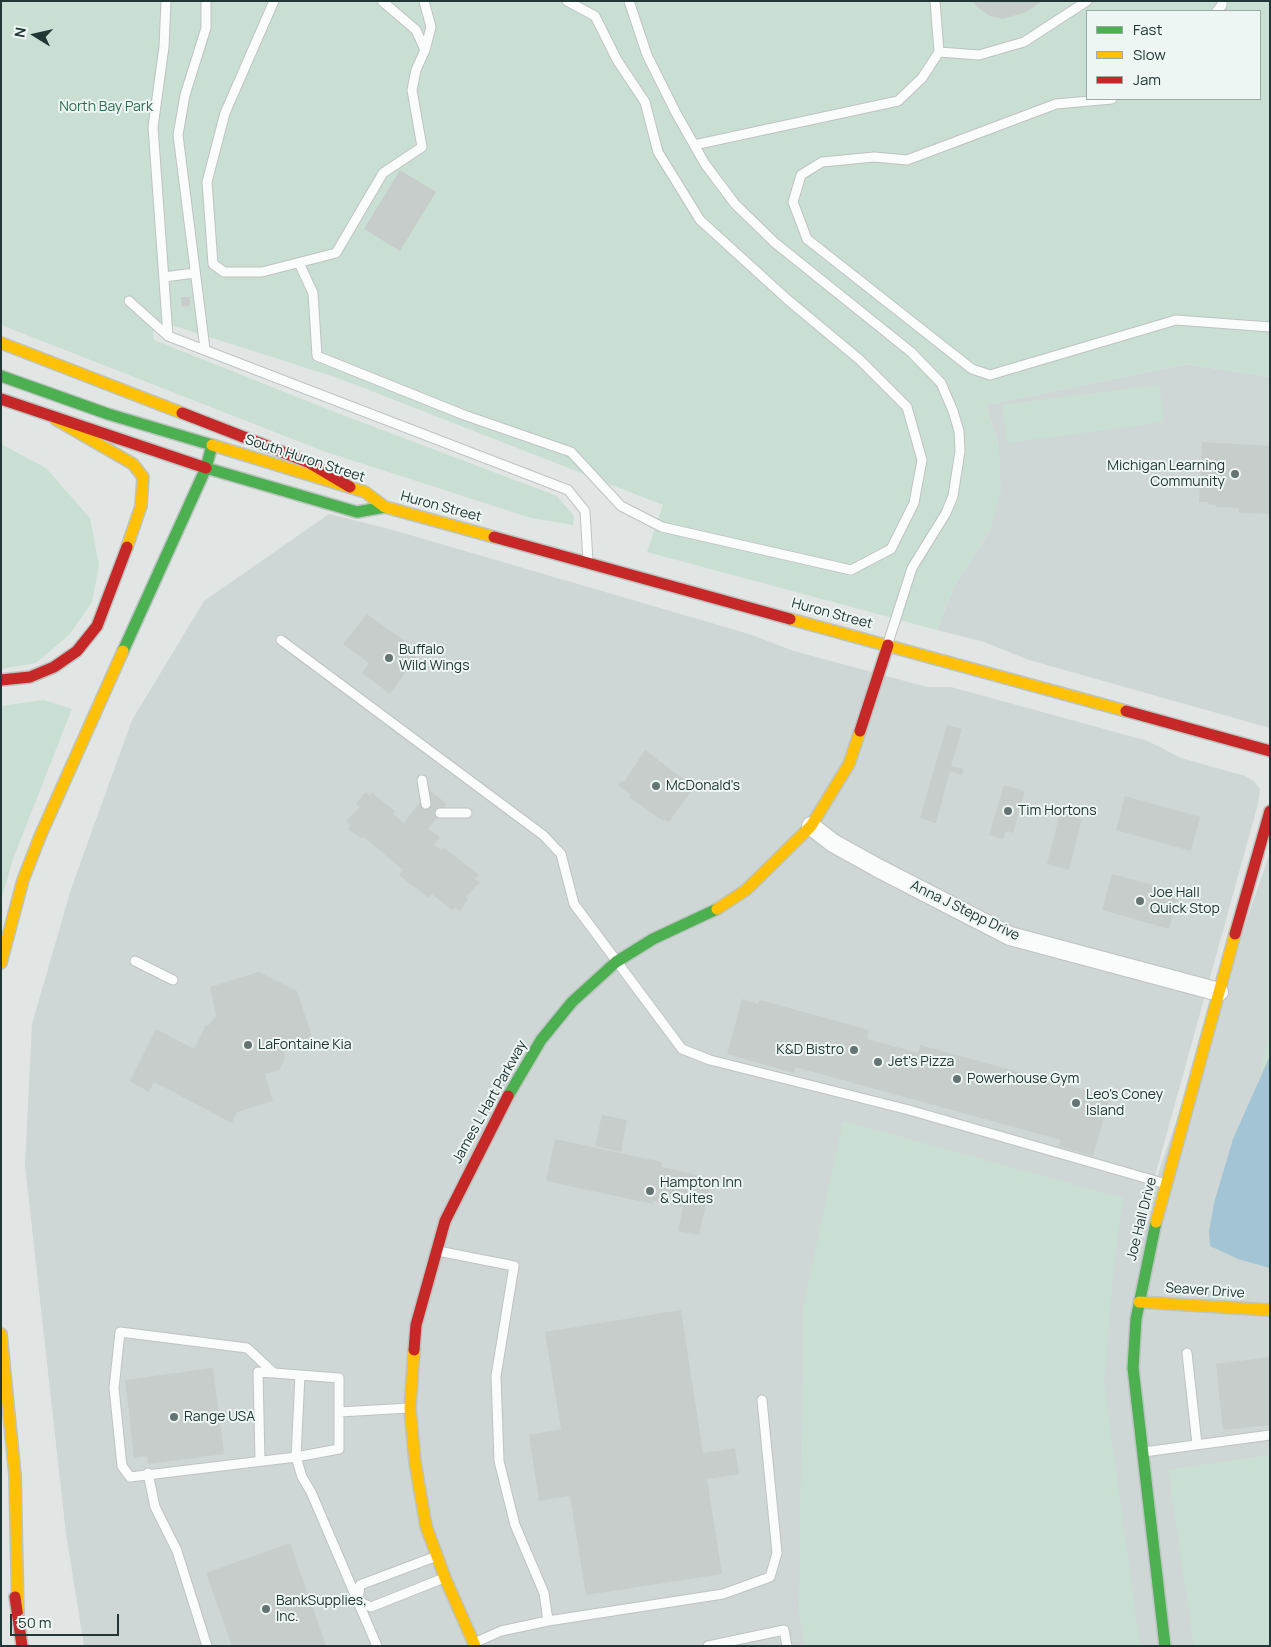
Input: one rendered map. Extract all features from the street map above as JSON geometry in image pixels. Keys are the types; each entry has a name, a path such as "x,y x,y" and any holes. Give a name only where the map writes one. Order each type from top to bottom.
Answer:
{"main road":[{"path":"1,343 308,462 350,487"},
{"name":"South Huron Street","path":"1,376 108,414 365,492 385,507"},
{"path":"1,398 55,419 206,468 357,512 385,507"},
{"path":"1,680 30,677 54,667 77,650 97,626 118,576 141,506 143,477 133,464 55,419"},
{"path":"1,963 24,880 41,834 206,468 212,446"},
{"name":"Huron Street","path":"385,507 1270,751"},
{"name":"James L Hart Parkway","path":"474,1644 445,1578 426,1526 415,1462 410,1408 416,1325 445,1221 523,1069 541,1040 572,1002 616,962 654,939 724,904 746,890 811,826 849,764 888,645"},
{"name":"Joe Hall Drive","path":"1165,1646 1141,1452 1133,1368 1139,1302 1165,1184 1270,811"},
{"name":"Seaver Drive","path":"1139,1302 1270,1310"},
{"path":"1,1334 15,1475 18,1616"},
{"path":"4,1527 22,1646"}],"street":[{"name":"Anna J Stepp Drive","path":"811,826 833,843 878,868 1010,936 1219,992"}],"lane":[{"path":"166,1 164,47 153,127 168,336"},
{"path":"205,349 178,136 186,95 206,28 206,1"},
{"path":"274,1 225,113 206,182 213,264 224,272 262,272 336,253 383,173 422,147 412,90 416,70 425,50 431,27 424,1"},
{"path":"382,1 416,30 425,50"},
{"path":"298,263 313,293 317,356 464,415 571,452 621,506 662,527 851,570 891,550 914,503 922,460 906,407 860,360 788,300 700,220 658,152 645,102 617,60 595,16 567,1"},
{"path":"629,1 647,56 705,164 735,204 774,242 911,352 941,383 953,411 959,431 960,451 953,496 946,513 912,568 888,645"},
{"path":"694,144 898,101 922,78 939,52 935,1"},
{"path":"939,52 979,55 1024,42 1087,1"},
{"path":"1101,100 1056,104 907,160 874,157 822,162 801,175 793,202 807,239 972,370 990,376 1176,320 1270,327"},
{"path":"164,277 195,273"},
{"path":"129,301 168,336 568,490 585,511 588,564"},
{"path":"282,640 543,834 561,854 574,904 682,1049 703,1058 909,1110 1165,1184"},
{"path":"422,780 426,804"},
{"path":"440,813 467,813"},
{"path":"135,960 173,980"},
{"path":"436,1251 514,1266 496,1376 499,1461 515,1525 544,1593 548,1621"},
{"path":"260,1461 258,1372 339,1378 339,1449 260,1461 148,1473 130,1477 122,1466 114,1388 120,1332 247,1348 274,1373"},
{"path":"1187,1353 1197,1444"},
{"path":"300,1375 296,1456 302,1477 311,1492 377,1646"},
{"path":"474,1644 501,1631 548,1621 722,1594 770,1577 777,1553 762,1400"},
{"path":"339,1412 410,1408"},
{"path":"1141,1452 1270,1435"},
{"path":"148,1473 155,1507 177,1551 208,1646"},
{"path":"358,1601 360,1585 437,1556"},
{"path":"358,1601 371,1607 445,1578"},
{"path":"708,1646 784,1630 787,1646"}],"shaded area":[{"path":"1186,364 1270,377 1270,728 1029,660 984,642 937,630 954,587 990,530 999,446 986,405"},
{"path":"329,514 393,530 749,634 794,651 927,687 951,687 1148,741 1181,758 1245,776 1255,782 1260,789 1258,804 1147,1205 1270,853 1270,1646 84,1646 66,1534 25,1165 32,1024 71,889 132,720 204,601"}],"green space":[{"name":"North Bay Park","path":"1,1 1270,1 1270,377 1186,364 986,405 999,446 1001,491 990,530 954,587 937,630 647,552 663,505 338,378 152,319 154,340 340,414 557,496 574,516 573,525 531,518 323,451 1,325"},
{"path":"1159,385 1164,422 1007,443 1002,405"},
{"path":"1,444 46,468 90,518 99,565 92,602 70,634 36,663 1,669"},
{"path":"44,700 72,709 13,859 1,901 1,706"},
{"path":"1270,1035 1270,1056 1259,1078 1266,1045"},
{"path":"843,1121 1123,1198 1114,1264 1104,1383 1140,1646 805,1646 799,1611 803,1308"},
{"path":"1270,1455 1270,1646 1194,1646 1168,1470"}],"water":[{"path":"1270,1056 1270,1268 1238,1259 1210,1246 1209,1232 1214,1203 1233,1139"}],"building":[{"path":"973,1 1042,1 1026,12 1003,19 990,16 977,7"},
{"path":"400,170 436,192 400,251 364,229"},
{"path":"181,297 190,297 190,306 182,307"},
{"name":"Michigan Learning Community","path":"1202,442 1270,446 1270,514 1239,513 1239,508 1216,507 1216,505 1207,504 1208,502 1199,502"},
{"name":"Buffalo Wild Wings","path":"367,614 420,652 390,694 362,673 369,663 343,644"},
{"path":"947,725 962,729 951,766 964,769 962,775 950,771 936,823 920,818"},
{"name":"McDonald's","path":"645,750 694,787 669,822 664,819 663,821 629,797 631,795 618,785 621,781 624,782"},
{"name":"Tim Hortons","path":"1004,785 1025,791 1013,833 1006,831 1003,839 989,835"},
{"path":"429,790 447,804 428,829 440,837 434,845 442,850 444,848 479,875 475,879 480,882 466,897 468,899 460,911 455,907 452,910 432,894 429,898 399,875 403,870 364,837 362,839 348,829 351,825 346,821 360,807 356,804 366,792 370,796 372,793 395,811 393,814 404,823"},
{"path":"1125,796 1200,817 1191,851 1116,830"},
{"path":"1060,813 1082,819 1069,870 1047,864"},
{"name":"Joe Hall Quick Stop","path":"1112,874 1179,892 1169,929 1102,910"},
{"name":"LaFontaine Kia","path":"259,972 297,991 313,1040 283,1050 285,1058 279,1070 265,1074 273,1101 237,1112 232,1123 154,1082 149,1092 130,1081 156,1029 194,1049 206,1025 208,1026 216,1016 210,987"},
{"path":"742,999 758,1004 760,1000 869,1030 867,1039 918,1053 920,1045 1110,1097 1093,1156 1059,1146 1061,1140 795,1067 794,1073 727,1054"},
{"path":"602,1115 627,1120 621,1152 595,1146"},
{"name":"Hampton Inn & Suites","path":"555,1139 662,1162 661,1167 712,1178 699,1235 678,1231 683,1207 653,1201 653,1204 546,1181"},
{"path":"681,1310 703,1453 735,1448 739,1474 707,1479 722,1574 586,1595 570,1496 539,1501 529,1435 561,1429 545,1332"},
{"path":"1270,1357 1270,1425 1223,1430 1216,1364"},
{"name":"Range USA","path":"213,1368 224,1454 148,1464 147,1456 134,1458 125,1380"},
{"name":"BankSupplies, Inc.","path":"290,1543 326,1646 232,1646 206,1573"}],"traffic: fast":[{"path":"1,376 108,414 212,445"},
{"path":"123,651 206,468 212,445"},
{"path":"206,468 357,512 385,507"},
{"path":"508,1096 541,1040 572,1002 616,962 653,939 717,909"},
{"path":"1156,1222 1136,1319 1133,1368 1165,1646"}],"traffic: slow":[{"path":"1,343 182,413"},
{"path":"55,419 133,464 143,477 141,506 127,547"},
{"path":"212,445 365,492 385,507 494,537"},
{"path":"790,619 1126,711"},
{"path":"1,963 23,880 41,834 123,651"},
{"path":"717,909 746,890 811,826 849,764 860,731"},
{"path":"1156,1222 1235,934"},
{"path":"1139,1302 1270,1310"},
{"path":"1,1334 15,1475 18,1616"},
{"path":"414,1350 410,1408 415,1462 426,1526 445,1578 475,1646"}],"traffic: jam":[{"path":"1,399 206,468"},
{"path":"182,413 308,462 350,487"},
{"path":"494,537 790,619"},
{"path":"1,680 30,677 54,667 77,651 97,626 127,547"},
{"path":"860,731 888,645"},
{"path":"1126,711 1270,751"},
{"path":"1235,934 1270,811"},
{"path":"414,1350 416,1325 445,1221 508,1096"},
{"path":"15,1597 22,1646"}],"place":[{"name":"Michigan Learning Community","path":"1235,474"},
{"name":"Buffalo Wild Wings","path":"389,658"},
{"name":"McDonald's","path":"656,786"},
{"name":"Tim Hortons","path":"1008,811"},
{"name":"Joe Hall Quick Stop","path":"1140,901"},
{"name":"LaFontaine Kia","path":"248,1045"},
{"name":"K&D Bistro","path":"854,1050"},
{"name":"Jet's Pizza","path":"878,1062"},
{"name":"Powerhouse Gym","path":"957,1079"},
{"name":"Leo's Coney Island","path":"1076,1103"},
{"name":"Hampton Inn & Suites","path":"650,1191"},
{"name":"Range USA","path":"174,1417"},
{"name":"BankSupplies, Inc.","path":"266,1609"}]}
